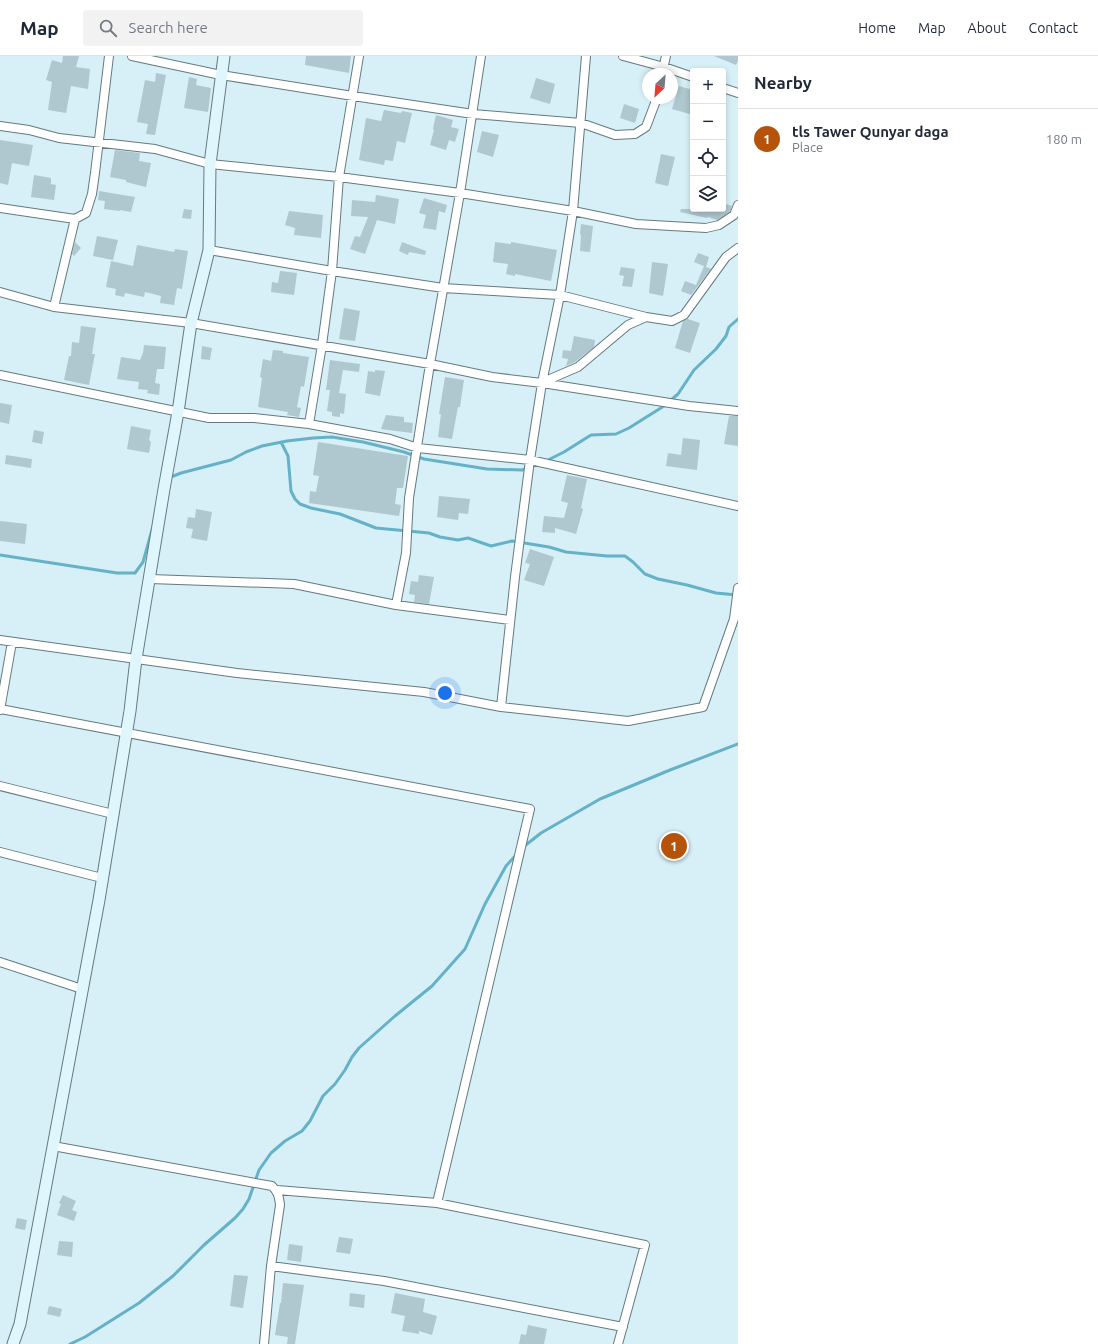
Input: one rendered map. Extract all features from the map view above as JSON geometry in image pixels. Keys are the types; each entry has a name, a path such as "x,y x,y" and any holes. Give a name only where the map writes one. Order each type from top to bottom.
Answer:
{"street":[{"path":"0,208 75,219 86,213 92,194 109,56"},
{"path":"132,56 221,75 353,96 473,114 581,124 615,135 635,134 646,127 655,104"},
{"path":"13,1344 20,1324 82,990 113,814 136,659 178,412 191,323 209,250 210,164 224,56"},
{"path":"309,424 332,271 339,177 359,56"},
{"path":"396,605 406,553 409,498 430,364 473,114 481,56"},
{"path":"501,708 515,577 530,460 542,383 560,295 572,211 586,56"},
{"path":"623,56 655,68"},
{"path":"664,68 666,56"},
{"path":"678,74 690,77"},
{"path":"726,89 738,93"},
{"path":"0,126 29,130 59,138 155,149 210,164 339,177 460,193 572,211 636,224 706,228 719,225 734,215 738,205"},
{"path":"54,307 75,219"},
{"path":"209,250 443,288 560,295 646,317 672,321 684,315 726,257 738,248"},
{"path":"0,292 54,307 191,323 430,364 492,377 542,383 689,406 738,411"},
{"path":"542,383 578,367 628,325 646,317"},
{"path":"0,375 209,418 254,418 309,424 390,439 418,448 530,460 738,506"},
{"path":"150,578 294,584 396,605 510,620"},
{"path":"0,640 237,673 424,692 501,708 628,721 703,707 734,619 738,588"},
{"path":"12,642 0,710 530,809 437,1203"},
{"path":"0,786 113,814"},
{"path":"0,852 102,878"},
{"path":"0,962 82,990"},
{"path":"53,1146 272,1186 277,1190 280,1205 271,1266 264,1344"},
{"path":"277,1190 437,1203 645,1245 618,1344"},
{"path":"271,1266 384,1281 623,1328"}],"building":[{"path":"63,56 79,56 76,67 90,69 88,89 71,86 66,113 48,110 52,82 46,80 52,60 62,63"},
{"path":"306,56 351,56 349,73 305,65"},
{"path":"714,56 738,56 738,61 736,65"},
{"path":"156,73 166,75 155,135 146,134 148,124 137,122 145,80 155,82"},
{"path":"189,77 197,79 196,85 211,88 208,112 184,108"},
{"path":"536,78 555,84 550,104 530,98"},
{"path":"679,86 690,89 690,114 672,109 674,104 678,104"},
{"path":"624,104 639,109 635,123 620,118"},
{"path":"384,110 412,113 405,143 397,141 393,161 385,160 384,165 359,160 366,118 381,121"},
{"path":"436,115 453,120 451,127 459,129 455,142 449,140 446,150 430,145"},
{"path":"482,131 499,135 493,157 477,152"},
{"path":"0,140 33,145 29,166 12,163 8,185 0,183"},
{"path":"115,150 140,153 139,161 151,163 146,187 126,182 126,180 110,177"},
{"path":"661,154 675,157 668,186 655,183"},
{"path":"34,175 51,178 51,184 56,185 54,200 31,197"},
{"path":"99,191 135,197 131,212 104,209 105,201 98,200"},
{"path":"376,195 399,199 395,224 377,220 365,254 350,249 355,236 360,237 368,217 351,216 352,200 375,202"},
{"path":"424,198 447,205 445,213 439,211 436,230 423,228 426,215 419,213"},
{"path":"726,204 732,206 730,211 717,220 680,212 681,209 690,209 690,212 726,212"},
{"path":"184,209 192,210 191,219 182,218"},
{"path":"289,211 323,215 321,238 294,235 295,228 285,225"},
{"path":"581,224 593,226 590,252 580,251"},
{"path":"97,236 118,240 113,260 93,256"},
{"path":"75,242 81,248 74,256 72,254"},
{"path":"402,242 426,251 425,255 409,252 408,255 399,251"},
{"path":"495,242 511,244 511,242 557,250 551,281 515,274 515,276 506,274 508,264 493,262"},
{"path":"137,245 174,252 175,249 188,251 182,289 177,288 174,305 160,303 161,296 145,292 144,297 125,293 124,297 115,295 116,289 106,287 111,261 133,266"},
{"path":"698,253 709,257 706,267 694,262"},
{"path":"652,262 668,264 663,296 649,293"},
{"path":"704,266 711,269 691,295 681,291 685,281 696,285"},
{"path":"621,267 635,269 632,287 622,286 624,276 619,275"},
{"path":"280,271 297,273 294,295 271,292 272,282 278,283"},
{"path":"344,308 360,311 355,341 339,339"},
{"path":"688,319 700,323 690,353 675,348 683,321"},
{"path":"81,326 96,328 92,354 95,354 89,385 64,380 69,356 71,356 72,342 79,343"},
{"path":"574,336 595,340 594,347 575,362 566,366 568,359 562,358 563,350 571,351"},
{"path":"144,345 166,347 164,369 157,369 155,383 160,384 159,395 147,393 148,390 138,389 139,382 117,379 121,357 140,360"},
{"path":"202,346 212,348 210,360 201,359"},
{"path":"273,350 309,357 304,387 301,386 297,407 301,408 299,417 287,415 288,412 258,407 263,359 271,361"},
{"path":"330,360 360,364 359,372 343,370 339,393 346,394 344,414 340,413 340,417 332,416 332,412 327,411 330,390 326,390"},
{"path":"375,370 385,371 380,396 365,393 368,371 375,372"},
{"path":"445,377 464,380 460,407 458,407 452,439 438,437 441,414 439,414"},
{"path":"0,403 12,405 9,424 0,422"},
{"path":"386,415 404,417 404,422 413,423 412,433 381,429"},
{"path":"729,416 738,416 738,446 724,444"},
{"path":"131,426 151,430 149,453 127,449"},
{"path":"34,430 44,432 42,444 32,442"},
{"path":"683,438 700,440 697,470 666,466 668,453 681,455"},
{"path":"318,442 408,456 403,488 397,488 395,504 401,505 399,516 309,503 310,491 316,492 319,476 313,475"},
{"path":"6,455 32,459 31,468 5,464"},
{"path":"567,475 587,479 581,508 583,509 576,534 555,528 555,533 542,532 544,516 564,518 568,503 561,501"},
{"path":"439,496 470,499 468,514 459,513 458,520 437,517"},
{"path":"196,509 212,512 207,541 191,538 193,529 186,528 188,517 195,518"},
{"path":"0,521 27,524 25,544 0,541"},
{"path":"530,549 554,557 544,586 524,580 530,564 525,563"},
{"path":"419,575 434,577 429,604 414,602 415,595 409,594 411,581 418,582"},
{"path":"63,1195 76,1201 72,1210 77,1212 74,1221 57,1215 61,1204 59,1203"},
{"path":"17,1218 27,1220 25,1230 15,1228"},
{"path":"339,1237 353,1239 350,1254 336,1252"},
{"path":"59,1241 73,1242 72,1257 57,1255"},
{"path":"289,1244 303,1246 301,1262 287,1260"},
{"path":"234,1275 248,1276 243,1308 230,1306"},
{"path":"283,1283 304,1285 295,1344 287,1344 288,1337 275,1335"},
{"path":"350,1293 365,1295 364,1308 349,1306"},
{"path":"395,1293 425,1299 423,1312 437,1316 432,1335 419,1331 419,1334 402,1331 405,1316 391,1313"},
{"path":"49,1306 62,1309 60,1317 47,1314"},
{"path":"528,1325 547,1329 544,1344 519,1344 521,1334 526,1335"}],"waterway":[{"path":"544,462 564,452 591,435 616,434 629,428 664,406 678,394 694,370 716,349 726,336 729,327 738,319"},
{"path":"169,479 181,473 231,460 262,446 287,441 332,437 363,442 404,452 424,459 487,469 522,470 528,468"},
{"path":"281,442 288,456 291,491 295,499 300,504 311,508 340,514 376,528 429,533 440,537 458,540 468,538 491,546 512,541 549,547 566,552 607,556 625,556 645,574 658,579 716,593 737,595"},
{"path":"0,555 117,573 135,573 143,562 152,530"},
{"path":"522,848 541,833 600,799 738,744"},
{"path":"70,1344 85,1337 139,1303 173,1276 204,1245 235,1218 249,1199 259,1170 271,1153 285,1141 302,1131 310,1121 323,1096 335,1084 359,1048 432,986 465,949 485,904 506,866 517,854"}],"place":[{"name":"tls Tawer Qunyar daga","path":"674,846"}]}
